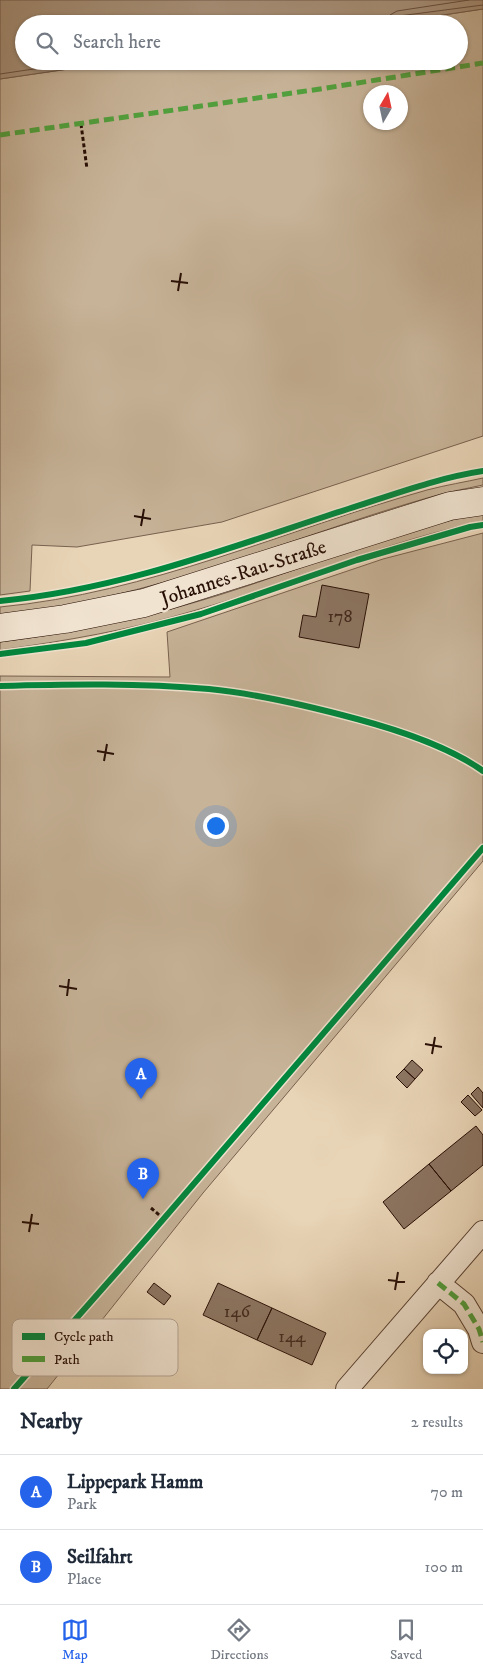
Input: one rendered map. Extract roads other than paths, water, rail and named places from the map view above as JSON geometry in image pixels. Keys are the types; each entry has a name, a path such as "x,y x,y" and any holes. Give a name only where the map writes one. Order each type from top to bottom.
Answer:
{"street":[{"name":"Johannes-Rau-Straße","path":"0,628 65,619 144,603 450,506 483,501"},
{"path":"347,1389 483,1232"},
{"path":"438,1283 464,1304 479,1328 483,1342"}],"water":[{"path":"0,0 483,0 483,9 443,15 15,15 15,70 62,70 0,79"}],"place":[{"name":"Lippepark Hamm","path":"141,1099"},
{"name":"Seilfahrt","path":"143,1199"}]}
